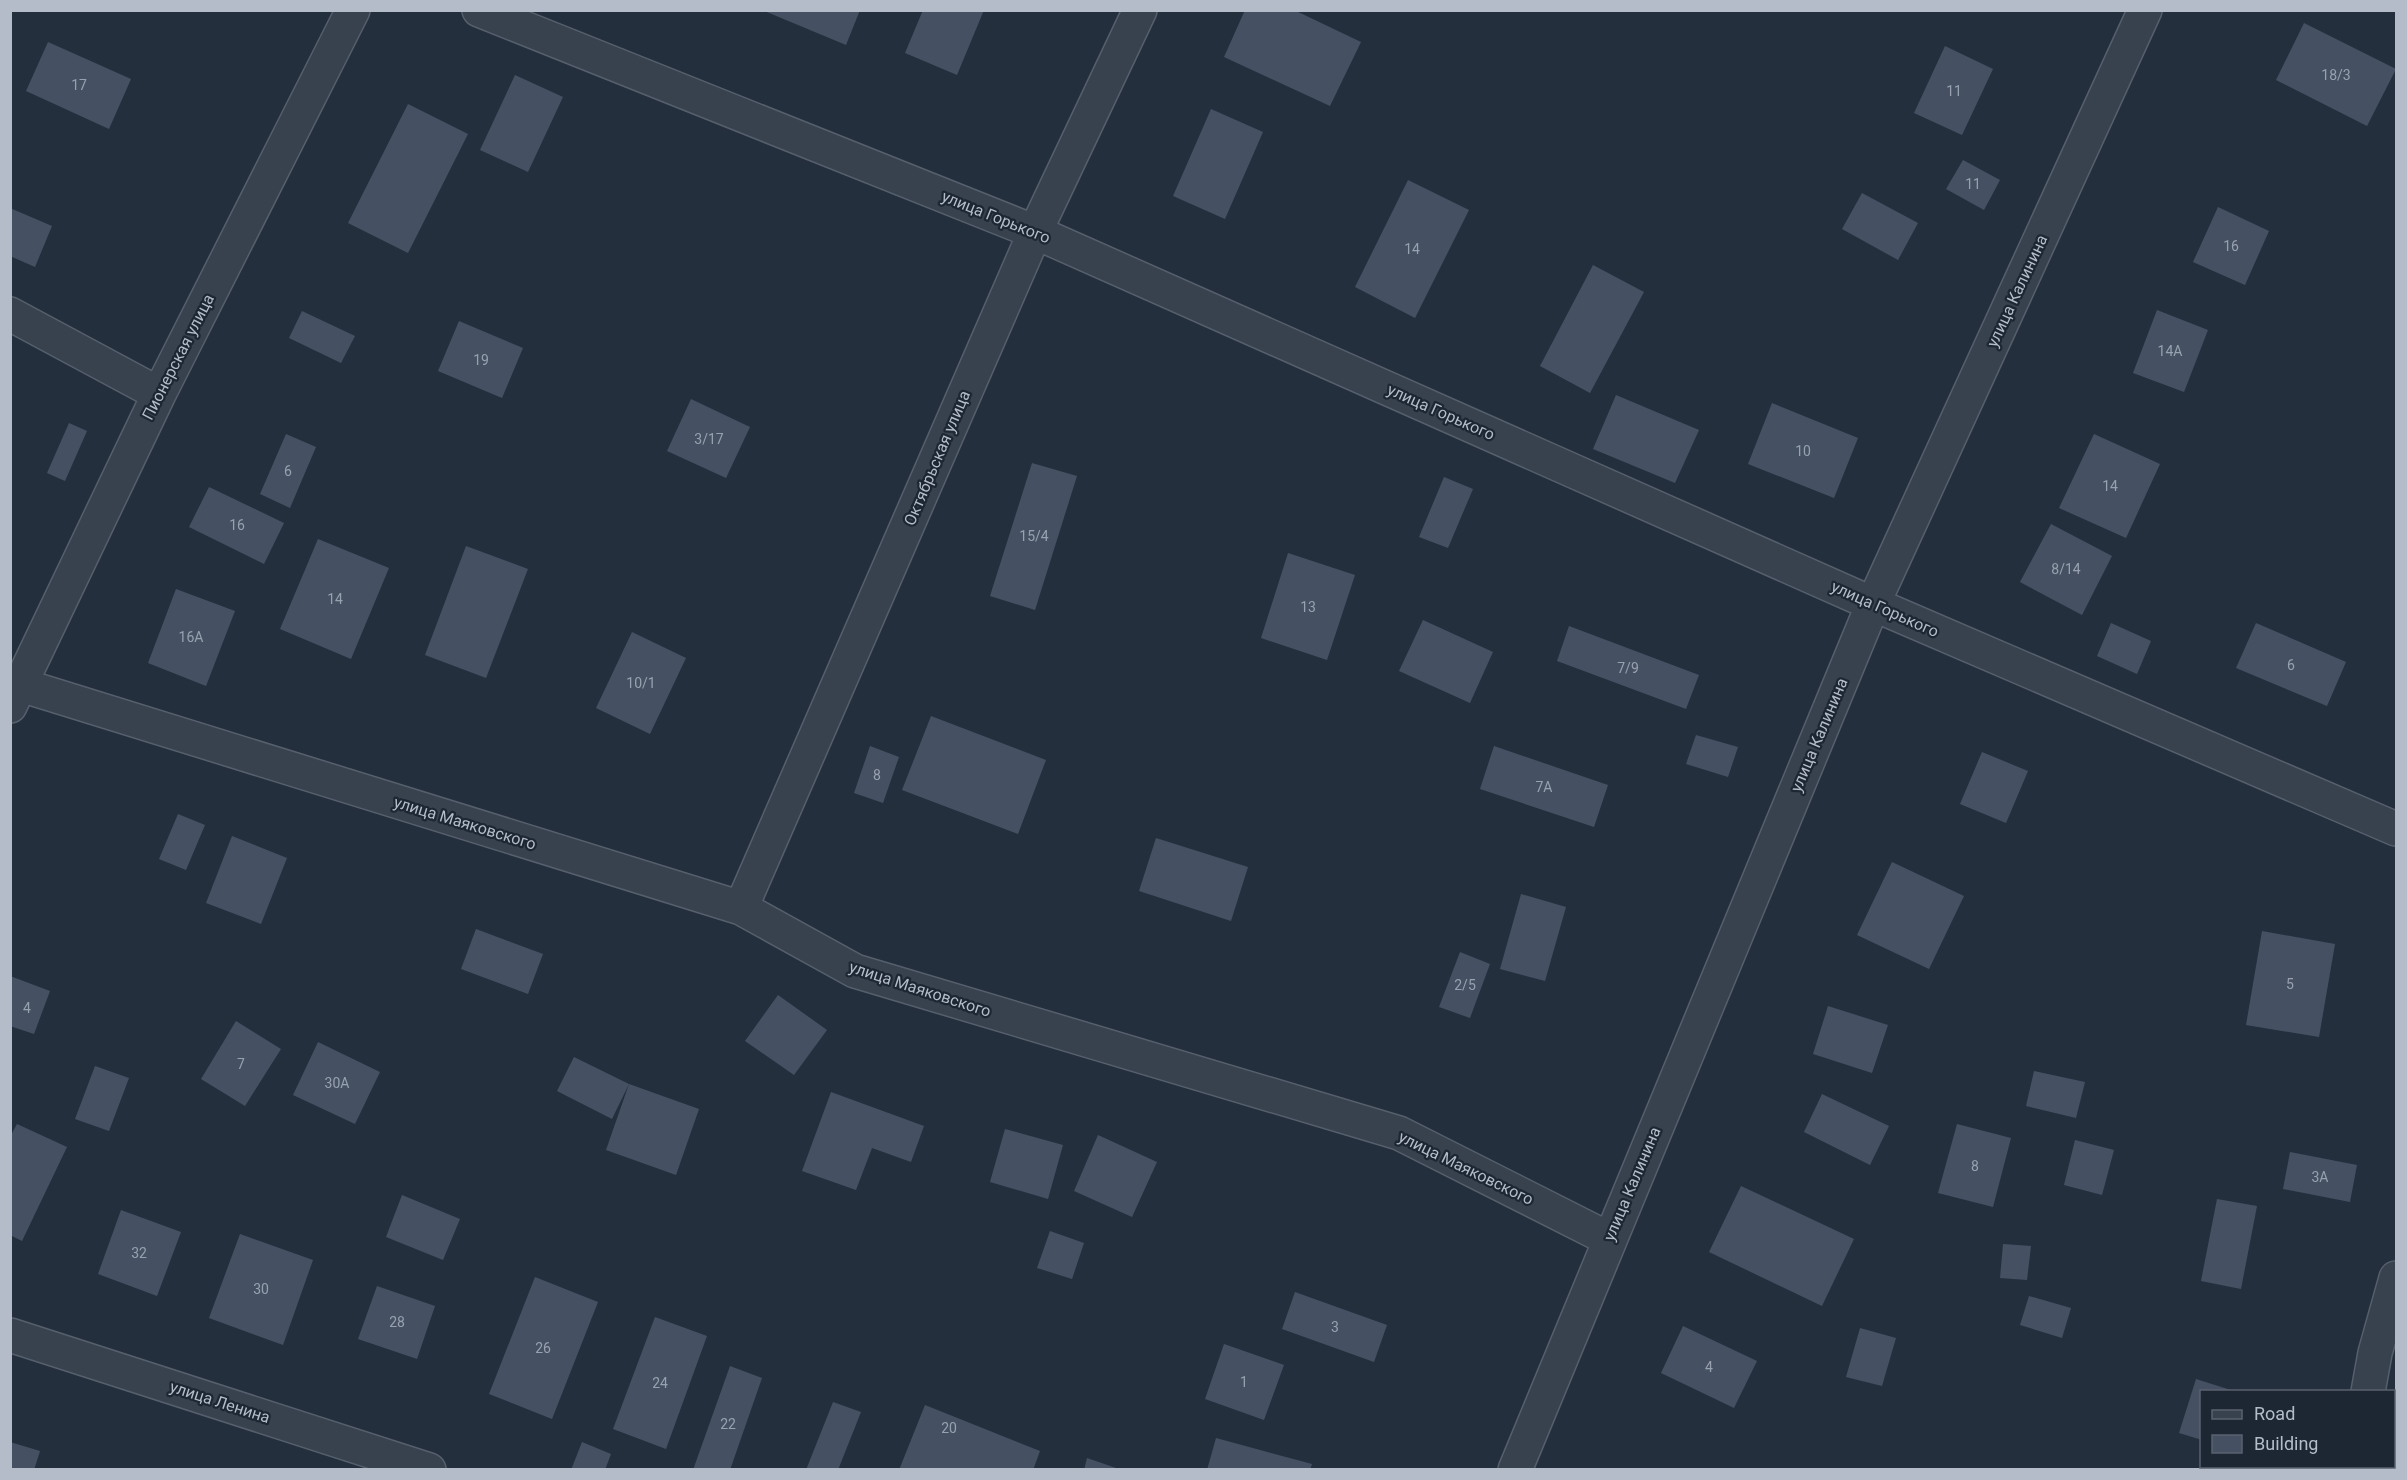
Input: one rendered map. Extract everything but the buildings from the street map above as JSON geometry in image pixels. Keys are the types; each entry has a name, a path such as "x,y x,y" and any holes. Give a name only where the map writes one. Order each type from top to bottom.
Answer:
{"street":[{"name":"Пионерская улица","path":"16,696 159,394 353,10"},
{"name":"улица Горького","path":"479,10 1035,232 1873,604 2397,829"},
{"name":"Октябрьская улица","path":"741,908 1035,232 1140,10"},
{"name":"улица Калинина","path":"1515,1470 1873,604 2145,10"},
{"path":"10,314 159,394"},
{"name":"улица Маяковского","path":"16,696 741,908 855,971 1399,1134 1609,1239"},
{"path":"2367,1390 2375,1353 2397,1278"},
{"name":"улица Ленина","path":"10,1335 429,1470"}]}
